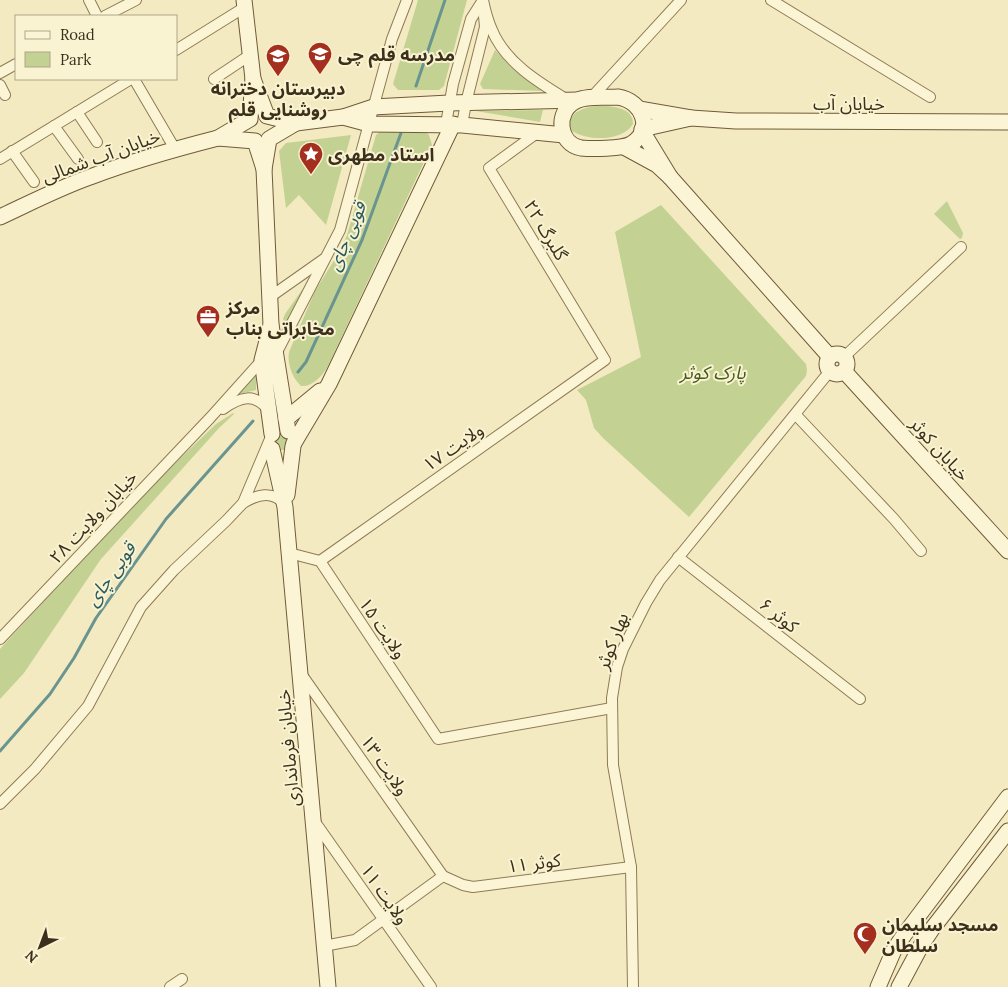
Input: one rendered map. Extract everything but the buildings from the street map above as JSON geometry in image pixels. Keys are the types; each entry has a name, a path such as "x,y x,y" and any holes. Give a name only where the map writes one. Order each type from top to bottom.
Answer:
{"main road":[{"path":"245,4 252,79 250,119 246,130 248,137 262,140 296,123 343,117 373,106 618,97 626,98 639,109 642,116 642,130 638,138 624,147 583,148 570,142 564,136 562,119 570,104 578,99"},
{"path":"252,79 267,116 274,127 274,132 262,140"},
{"name":"خیابان آب","path":"639,109 691,118 736,121 1008,122"},
{"path":"250,119 258,114 296,123"},
{"path":"343,117 369,124 454,124 564,136"},
{"name":"خیابان آب","path":"642,130 691,118"},
{"name":"خیابان آب شمالی","path":"0,217 45,195 91,176 218,138 250,119"},
{"path":"290,435 278,430 271,440 282,454 288,452 290,435 329,384 454,124"},
{"name":"خیابان کوثر","path":"642,130 670,177"},
{"name":"خیابان آب شمالی","path":"218,138 262,140"},
{"name":"خیابان فرمانداری","path":"262,140 271,324 269,357 271,440 285,506 328,987"},
{"name":"خیابان کوثر","path":"624,147 657,166 670,177 1008,551"},
{"name":"خیابان فرمانداری","path":"269,357 290,435 285,506"},
{"path":"290,435 329,384"},
{"path":"878,987 890,958 904,935 1008,797"},
{"path":"900,987 915,956 932,929 1008,831"}],"street":[{"path":"89,0 96,15"},
{"path":"107,15 136,0"},
{"name":"خیابان ولایت ۲۸","path":"0,639 269,357 327,257 340,230 392,38 407,0"},
{"path":"483,0 492,31 506,53 528,73 578,99 680,0"},
{"path":"483,0 485,26 466,103 454,124 449,103 471,19 483,0"},
{"path":"771,0 930,97"},
{"path":"178,49 245,4"},
{"path":"214,79 250,55"},
{"path":"0,72 15,64"},
{"path":"0,159 130,80"},
{"path":"133,80 176,150"},
{"path":"0,85 5,95"},
{"path":"77,112 97,142"},
{"path":"54,126 78,159"},
{"name":"گلبرگ ۲۲","path":"537,133 489,168 605,360"},
{"path":"12,152 34,182"},
{"name":"بهار کوثر","path":"633,987 630,867 613,765 612,708 614,683 623,649 646,603 678,557 837,364 961,247"},
{"path":"270,297 327,257"},
{"name":"ولایت ۱۷","path":"320,561 605,360"},
{"name":"خیابان ولایت ۲۸","path":"210,418 242,398 260,402 269,412"},
{"path":"796,415 894,519 921,551"},
{"path":"0,804 35,769 88,706 140,607 174,570 226,521 242,503 271,440"},
{"path":"242,503 252,497 270,495 280,500 285,506"},
{"path":"289,553 320,561"},
{"name":"کوثر ۶","path":"678,557 860,699"},
{"name":"ولایت ۱۵","path":"320,561 438,739 612,708"},
{"name":"ولایت ۱۳","path":"300,673 443,876"},
{"name":"ولایت ۱۱","path":"313,820 430,987"},
{"name":"کوثر ۱۱","path":"443,876 462,885 473,887 630,867"},
{"path":"324,946 354,940 443,876"},
{"path":"170,987 182,979"}],"green space":[{"path":"418,0 467,0 444,86 439,90 398,90 393,84"},
{"path":"495,50 524,78 544,91 483,89 480,84"},
{"path":"597,106 625,110 632,118 633,124 628,130 613,137 587,137 572,131 569,123 573,115 588,107"},
{"path":"543,110 540,122 476,111"},
{"path":"382,130 425,131 429,135 432,145 327,368 312,383 301,386 291,370 289,352 315,291 338,254 347,235 376,135"},
{"path":"351,135 326,225 299,195 286,208 279,151 286,143"},
{"path":"947,201 963,233 960,239 934,214"},
{"name":"پارک کوثر","path":"661,205 806,364 807,370 806,376 689,517 594,428 586,400 577,390 641,357 615,232"},
{"path":"307,283 285,326 283,319 285,314"},
{"path":"256,375 256,390 235,395"},
{"path":"233,413 101,559 24,673 0,699 0,649 145,492 216,424"},
{"path":"281,432 289,436 287,450 278,450 273,439 277,433"}],"waterway":[{"name":"قوبی چای","path":"416,86 445,0"},
{"name":"قوبی چای","path":"298,372 306,362 362,240 401,133"},
{"name":"قوبی چای","path":"0,751 50,694 74,658 96,618 166,519 253,421"}],"place":[{"name":"مدرسه قلم چی","path":"320,75"},
{"name":"دبیرستان دخترانه روشنایی قلم","path":"278,77"},
{"name":"استاد مطهری","path":"311,175"},
{"name":"مرکز مخابراتی بناب","path":"208,338"},
{"name":"مسجد سلیمان سلطان","path":"865,955"}]}
